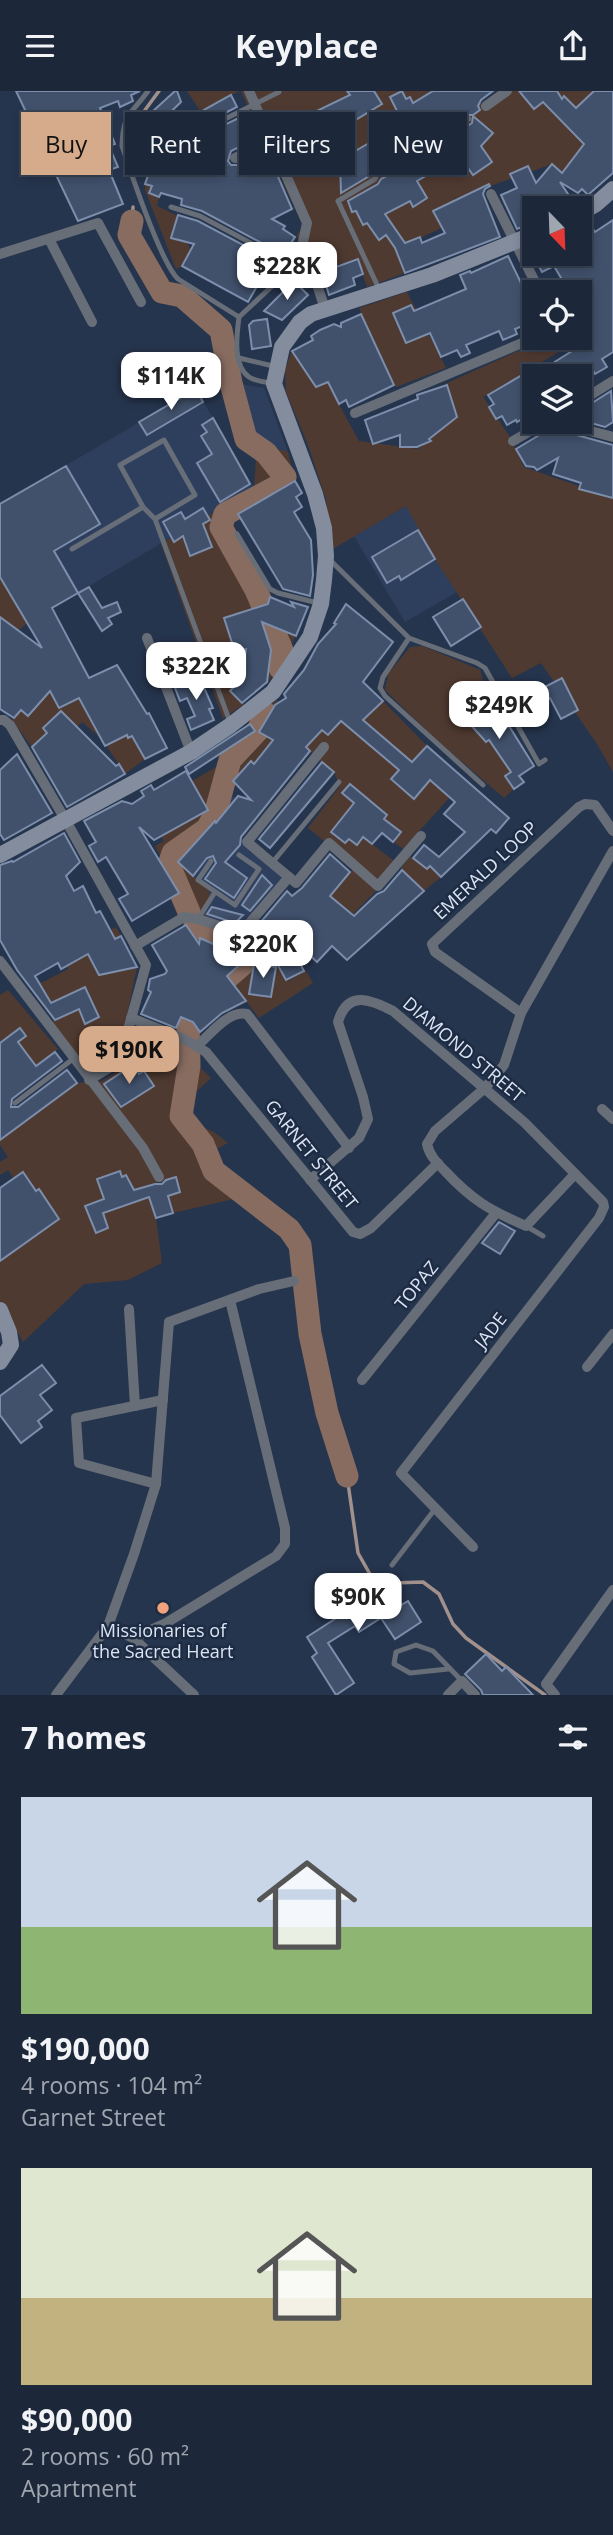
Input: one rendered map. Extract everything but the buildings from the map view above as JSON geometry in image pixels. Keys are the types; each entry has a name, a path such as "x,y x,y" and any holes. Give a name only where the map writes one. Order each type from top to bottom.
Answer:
{"street":[{"path":"249,91 258,112"},
{"path":"486,106 508,91"},
{"path":"234,158 239,156"},
{"path":"286,175 307,223 303,242 325,309"},
{"path":"592,206 613,188"},
{"path":"492,194 534,280"},
{"path":"0,254 98,223 141,302"},
{"path":"49,239 92,322"},
{"path":"0,855 191,752 231,725 265,700 288,673 310,637 321,604 326,556 321,511 274,384 282,347 292,332 311,314 381,293 522,239"},
{"path":"355,413 522,343"},
{"path":"592,394 613,381"},
{"path":"592,431 613,437"},
{"path":"513,441 525,434"},
{"path":"147,638 191,752"},
{"path":"0,720 10,725 145,965 119,1062 89,1080"},
{"path":"324,747 247,842 296,883 328,843 378,886 421,836"},
{"name":"EMERALD LOOP","path":"521,1013 435,952 432,944 579,807 585,804 595,805 613,831"},
{"path":"575,1174 526,1226 473,1199 438,1163 428,1150 427,1144 430,1137 485,1088 504,1065 521,1013 613,851"},
{"path":"135,946 184,917 241,933 289,877"},
{"path":"0,961 143,1148 159,1177"},
{"name":"DIAMOND STREET","path":"310,1180 359,1138 368,1119 338,1022 341,1011 352,1000 363,999 393,1011 485,1088 524,1122 600,1197 604,1207"},
{"name":"GARNET STREET","path":"349,1148 247,1014 236,1013 192,1043 219,1066 349,1228 360,1234 370,1229 438,1163"},
{"path":"131,1018 192,1043"},
{"path":"601,1108 613,1119"},
{"name":"JADE","path":"435,1508 401,1473 599,1218 604,1207"},
{"name":"TOPAZ","path":"362,1380 496,1213"},
{"path":"56,1695 108,1626 156,1484 169,1322 259,1289 294,1281"},
{"path":"133,1638 166,1623 276,1556 285,1544 285,1528 230,1300"},
{"path":"0,1310 5,1317 11,1345 0,1362"},
{"path":"129,1310 135,1406"},
{"path":"587,1367 613,1335"},
{"path":"156,1484 79,1463 76,1417 163,1400"},
{"path":"435,1508 473,1547"},
{"path":"555,1695 546,1684 613,1590"},
{"path":"108,1626 133,1638 194,1695"},
{"path":"448,1695 462,1681 475,1695"}],"lane":[{"path":"148,91 128,113 122,130 122,146 162,251 172,273 178,279 239,317"},
{"path":"225,119 279,92"},
{"path":"381,293 338,201 419,153 469,118"},
{"path":"172,207 200,216 279,258 285,264 284,275 239,317 236,340 241,368 251,379 274,384"},
{"path":"239,358 277,367"},
{"path":"155,519 195,495 164,440 120,465 142,507 155,519 231,725"},
{"path":"72,549 142,507"},
{"path":"237,534 270,589 321,604"},
{"path":"326,556 409,638 485,668 539,764 545,760"},
{"path":"409,638 383,677 380,688 385,696 483,785"},
{"path":"272,863 339,782"},
{"path":"211,861 198,880 234,905 260,870 239,855"},
{"path":"198,919 215,892"},
{"path":"15,1103 73,1059"},
{"path":"526,1226 543,1236"},
{"path":"392,1565 435,1508"},
{"path":"448,1668 410,1673 394,1664 396,1652 416,1645 433,1651 462,1681"}],"shaded area":[{"path":"187,91 239,91 201,112"},
{"path":"241,91 471,91 481,104 498,91 595,91 576,108 564,97 585,142 563,172 552,164 454,199 462,219 395,249 405,273 367,287 357,259 307,274 297,235 303,226 280,175 355,175 355,112 251,112"},
{"path":"145,184 152,186 149,193 159,197 157,206 178,216 171,237 186,242 191,249 182,266 176,269 145,190"},
{"path":"407,292 446,368 396,387 359,308"},
{"path":"522,349 562,350 538,364 522,364 522,374 483,397 510,437 524,467 613,498 613,772 541,663 512,678 435,559 406,506 331,550 326,500 308,445 286,392 285,370 292,350 316,386 327,382 359,441 418,449 457,417 445,384"},
{"path":"234,383 264,388 288,452 257,443"},
{"path":"196,389 254,488 27,623 0,577 0,504"},
{"path":"257,443 288,452 295,481 238,514 229,531 266,608 276,620 275,627 296,636 267,684 270,655 231,690 244,704 223,719 161,544 254,488"},
{"path":"406,506 457,592 405,622 354,536"},
{"path":"0,577 27,623 19,630 0,617"},
{"path":"423,646 480,670 486,689 460,714 486,742 489,740 511,772 505,777 514,789 504,798 433,737 385,690 388,674 410,647"},
{"path":"50,691 59,708 79,698 127,735 132,736 145,759 125,774 102,739 82,722 77,727 65,715 53,718 43,728 47,733 32,747 12,720 21,710 29,716"},
{"path":"277,700 290,712 276,740 256,762 251,761 226,790 219,816 178,862 210,892 205,915 208,928 255,943 272,957 288,981 306,971 313,983 259,1018 227,976 238,962 229,951 190,933 185,911 175,896 179,893 155,846 164,841 161,836 207,809 192,781 221,764 225,752 255,731 248,721"},
{"path":"383,701 427,746 412,763 450,797 403,849 394,842 401,832 384,819 387,814 350,784 354,803 331,832 345,843 349,839 357,845 363,837 394,861 378,879 308,828 340,786 334,772 306,748 322,730 329,735 349,713 361,722"},
{"path":"226,790 257,818 238,837 241,843 283,876 237,929 192,914 175,862 219,816"},
{"path":"410,856 427,869 429,866 441,877 424,891 401,868"},
{"path":"353,869 377,890 353,914 330,896"},
{"path":"116,927 121,936 88,954 99,975 137,967 119,1053 113,1063 90,1077 50,1023 79,1009 85,1023 99,1017 85,987 50,1003 37,983 68,969 67,966 75,961 82,944"},
{"path":"8,990 58,1049 36,1065 18,1042 26,1036 20,1028 0,1042 0,995"},
{"path":"140,1030 184,1052 211,1078 187,1100 181,1118 214,1132 228,1143 205,1155 210,1169 242,1197 173,1213 168,1196 180,1192 176,1177 146,1186 156,1218 162,1263 128,1280 84,1284 23,1342 0,1301 0,1261 59,1219 39,1190 36,1191 14,1179 8,1170 0,1175 0,1162 8,1157 0,1145 0,1124 12,1131 77,1083 102,1081 132,1062"}],"waterway":[{"path":"144,112 159,91"},
{"path":"132,221 133,207"},
{"path":"132,221 129,235 162,292 182,296 221,330 231,383 246,439 266,453 285,477 282,484 225,514 221,527 256,590 282,650 280,668"},
{"path":"189,912 169,865 173,853 207,829 215,815 230,760 259,729 265,713"},
{"path":"195,924 244,954 243,964 196,1005 188,1022 189,1066 181,1116 203,1144 214,1171 289,1229 300,1245 310,1334 327,1413 347,1476"},
{"path":"347,1476 358,1553 371,1576 393,1583 423,1582 439,1594 453,1624 466,1638 545,1695"}],"place":[{"name":"Missionaries of the Sacred Heart","path":"163,1608"}]}
